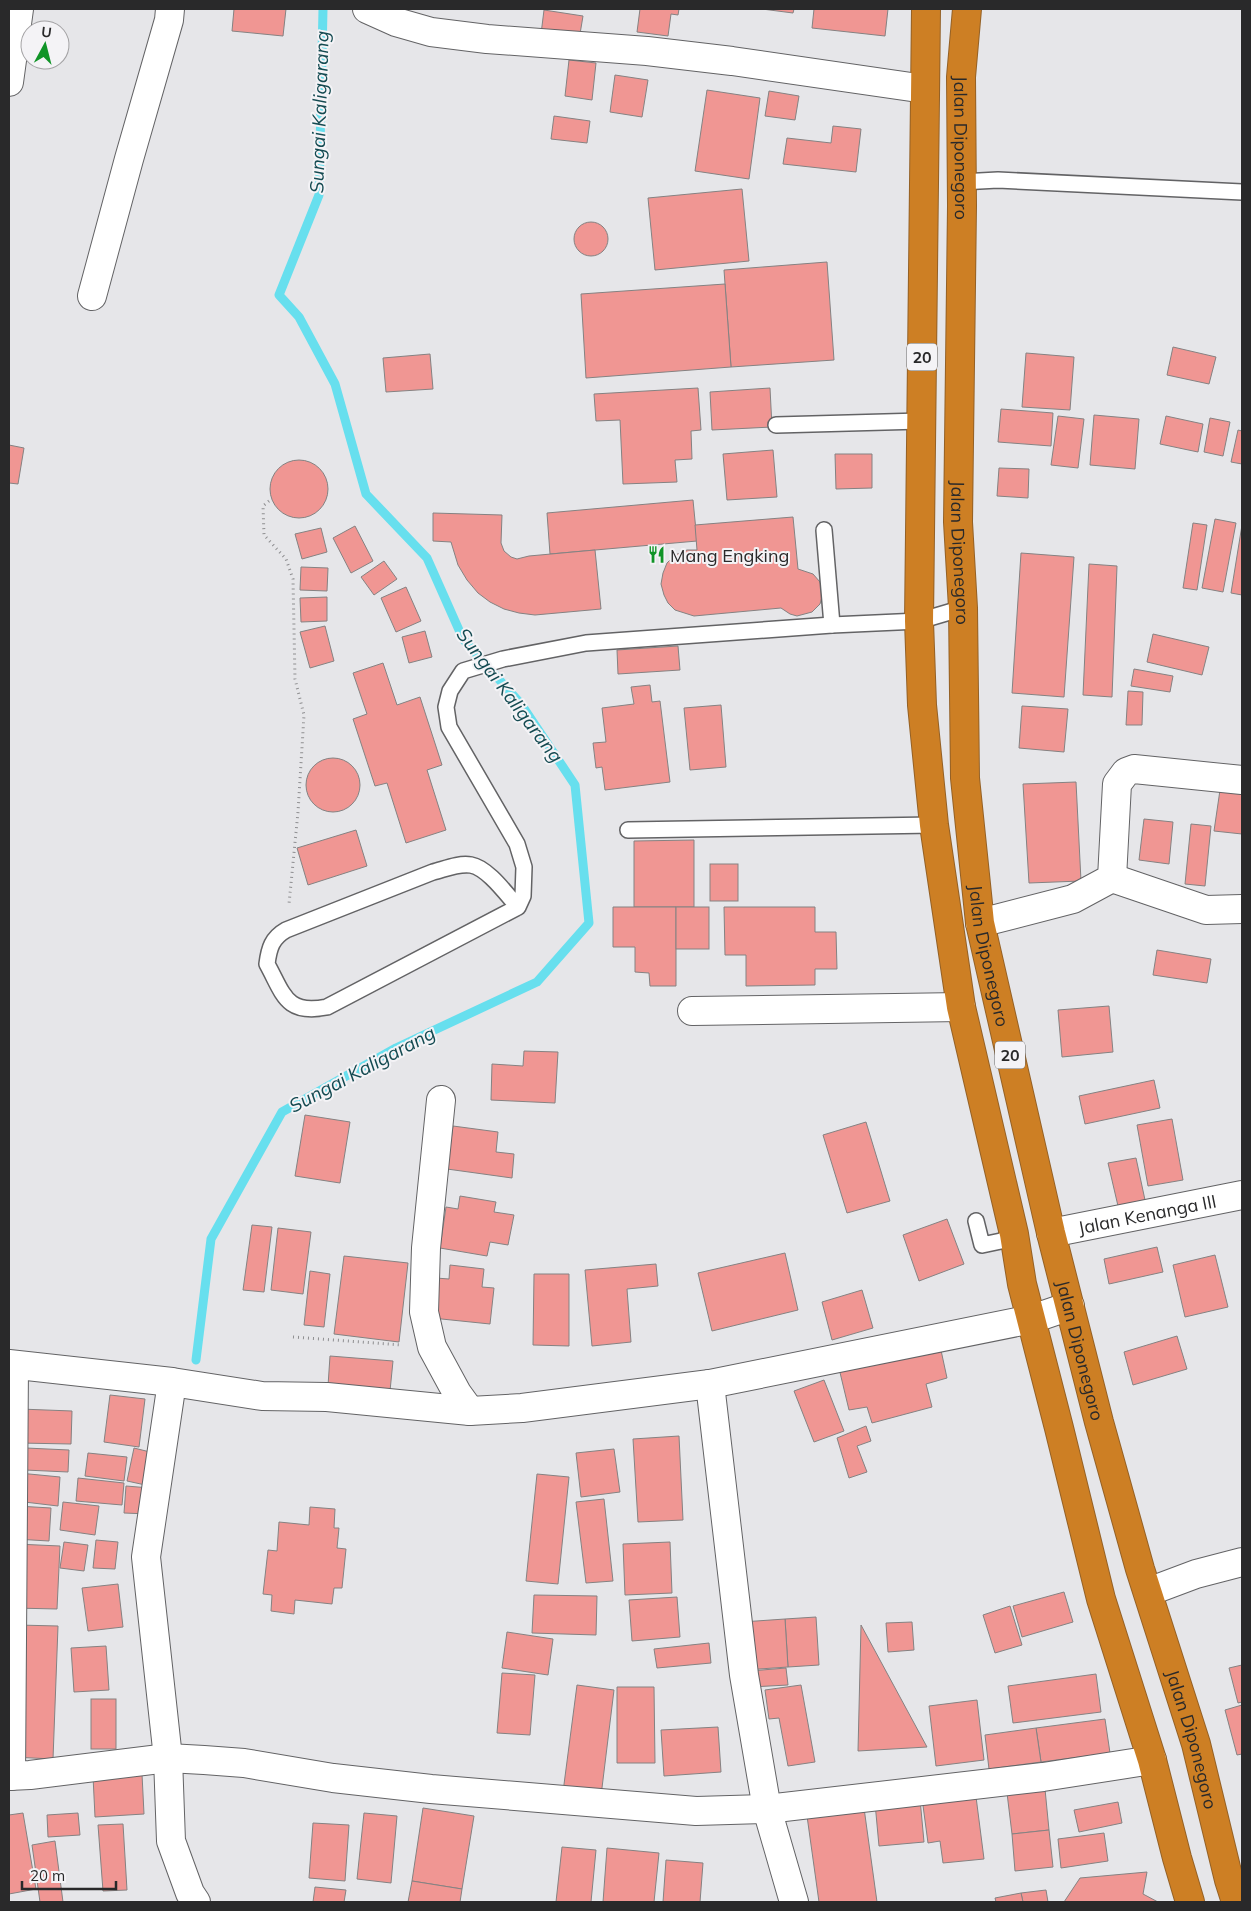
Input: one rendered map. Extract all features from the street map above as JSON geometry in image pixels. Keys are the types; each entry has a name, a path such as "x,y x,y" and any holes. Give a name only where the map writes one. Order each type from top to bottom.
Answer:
{"highway":[{"name":"Jalan Diponegoro","path":"926,9 919,621 922,705 934,825 961,1007 1014,1234 1022,1284 1101,1599 1152,1760 1190,1902"},
{"name":"Jalan Diponegoro","path":"966,9 961,77 962,206 958,522 963,608 965,778 980,923 1051,1233 1099,1422 1148,1592 1196,1744 1236,1886"},
{"path":"925,188 961,182"}],"street":[{"path":"9,82 19,9"},
{"path":"92,296 169,20 170,9"},
{"path":"367,9 396,22 431,32 487,39 573,44 666,53 925,89"},
{"path":"1112,878 1117,784 1126,772 1134,769 1242,780"},
{"path":"980,923 1073,900 1112,878 1206,910 1242,909"},
{"path":"692,1011 961,1007"},
{"path":"441,1100 426,1248 424,1312 432,1348 457,1393 470,1411"},
{"name":"Jalan Kenanga III","path":"1051,1233 1242,1195"},
{"path":"1070,1306 1032,1319 710,1384 522,1408 470,1411 328,1397 262,1396 172,1382 12,1364 10,1776 168,1758 244,1763 333,1778 574,1802 696,1811 767,1809 1043,1777 1152,1760"},
{"path":"172,1382 146,1557 168,1758 171,1841 190,1893 196,1902"},
{"path":"710,1384 744,1675 767,1809 794,1902"},
{"path":"1148,1592 1196,1574 1242,1562"}],"lane":[{"path":"961,182 998,180 1242,192"},
{"path":"776,425 921,421"},
{"path":"824,530 832,625"},
{"path":"518,907 488,875 477,867 453,866 433,872 286,930 277,935 272,943 267,964 285,998 303,1010 314,1010 327,1007 518,907 523,896 524,867 517,844 449,727 446,707 450,691 463,671 503,659 586,643 832,625 919,621 963,608"},
{"path":"628,830 934,825"},
{"path":"976,1220 982,1245 1001,1241 1014,1234"}],"path":[{"path":"269,501 263,506 264,535 286,559 293,579 295,679 304,715 298,812 286,930"},
{"path":"293,1337 432,1348"}],"building":[{"path":"234,9 286,9 283,36 232,31"},
{"path":"640,9 679,9 678,15 671,14 668,36 637,32"},
{"path":"762,9 794,9 793,13"},
{"path":"814,9 888,9 885,36 812,28"},
{"path":"544,10 583,16 579,40 541,34"},
{"path":"569,60 596,63 592,100 565,96"},
{"path":"615,75 648,80 642,117 610,112"},
{"path":"707,90 760,98 749,179 695,171"},
{"path":"769,91 799,96 795,120 765,116"},
{"path":"554,116 590,121 587,143 551,139"},
{"path":"833,126 861,129 856,172 783,164 787,138 831,143"},
{"path":"742,189 749,261 655,270 648,198"},
{"path":"591,222 603,227 608,239 603,251 591,256 579,251 574,239 579,227"},
{"path":"827,262 834,360 731,367 724,270"},
{"path":"725,284 731,367 586,378 581,294"},
{"path":"1173,347 1216,357 1209,384 1167,375"},
{"path":"1026,353 1074,357 1070,410 1022,407"},
{"path":"430,354 433,389 386,392 383,358"},
{"path":"698,388 701,430 691,431 692,459 675,460 677,482 623,484 620,420 596,421 594,394"},
{"path":"770,388 772,427 712,430 710,392"},
{"path":"1001,409 1053,413 1051,446 998,442"},
{"path":"1094,415 1139,419 1135,469 1090,465"},
{"path":"1058,416 1084,419 1078,468 1051,465"},
{"path":"1166,416 1203,424 1198,452 1160,444"},
{"path":"1210,418 1230,422 1223,456 1204,452"},
{"path":"1238,430 1242,431 1242,464 1231,462"},
{"path":"9,445 24,448 18,484 9,483"},
{"path":"773,450 777,497 727,500 723,454"},
{"path":"835,454 872,454 872,488 836,489"},
{"path":"293,460 305,460 320,468 328,483 328,495 320,510 305,518 293,518 278,510 270,495 270,483 278,468"},
{"path":"999,468 1029,469 1028,498 997,496"},
{"path":"693,500 697,541 550,554 547,513"},
{"path":"433,513 502,515 501,543 504,551 517,559 529,556 595,550 601,609 535,615 504,609 490,602 478,593 467,580 458,565 451,542 433,541"},
{"path":"793,517 798,569 813,574 820,582 823,593 820,604 812,612 797,616 781,608 694,616 675,610 668,603 661,584 663,573 667,563 675,555 687,550 697,550 695,525"},
{"path":"1215,519 1236,523 1223,592 1202,588"},
{"path":"1193,523 1207,525 1197,590 1183,588"},
{"path":"1242,525 1242,595 1231,593"},
{"path":"355,526 373,561 351,573 333,538"},
{"path":"321,528 327,552 302,559 295,534"},
{"path":"1021,553 1074,557 1064,697 1012,693"},
{"path":"384,561 397,579 374,595 361,577"},
{"path":"1089,564 1117,566 1112,697 1083,695"},
{"path":"301,567 328,568 327,591 300,590"},
{"path":"406,587 421,621 396,632 381,598"},
{"path":"327,597 327,621 301,622 300,598"},
{"path":"325,626 334,661 310,668 300,632"},
{"path":"425,631 432,657 409,663 402,637"},
{"path":"1153,634 1209,647 1202,675 1147,662"},
{"path":"678,646 680,670 618,674 617,650"},
{"path":"383,663 397,705 420,697 442,765 427,770 446,830 406,843 387,783 375,786 353,719 367,714 353,673"},
{"path":"1134,669 1173,676 1170,692 1131,686"},
{"path":"650,685 652,702 660,701 670,782 605,790 602,767 596,768 593,743 606,742 602,708 634,704 631,687"},
{"path":"1128,691 1143,692 1142,725 1126,725"},
{"path":"721,705 726,767 690,770 684,708"},
{"path":"1022,706 1068,709 1064,752 1019,748"},
{"path":"333,758 343,760 352,766 358,775 360,785 358,795 352,804 343,810 333,812 323,810 314,804 308,795 306,785 308,775 314,766 323,760"},
{"path":"1076,782 1081,881 1029,883 1023,784"},
{"path":"1220,790 1242,793 1242,834 1214,831"},
{"path":"1144,819 1173,822 1169,864 1139,860"},
{"path":"1191,824 1211,826 1205,886 1185,884"},
{"path":"356,830 367,866 308,885 297,848"},
{"path":"694,840 694,907 634,907 634,841"},
{"path":"710,864 738,864 738,901 710,901"},
{"path":"613,907 676,907 676,986 650,986 649,973 635,972 635,947 613,947"},
{"path":"676,907 709,907 709,949 676,949"},
{"path":"724,907 815,907 815,932 836,932 837,969 815,969 815,985 746,986 746,955 725,955"},
{"path":"1157,950 1211,959 1207,983 1153,975"},
{"path":"1109,1006 1113,1052 1062,1057 1058,1010"},
{"path":"524,1051 558,1052 555,1103 491,1100 492,1064 523,1066"},
{"path":"1154,1080 1160,1108 1085,1124 1079,1096"},
{"path":"305,1115 350,1122 340,1183 295,1176"},
{"path":"1172,1119 1183,1180 1148,1186 1137,1125"},
{"path":"866,1122 890,1201 847,1213 823,1135"},
{"path":"453,1126 498,1132 496,1152 514,1154 512,1178 447,1169"},
{"path":"1136,1158 1145,1200 1118,1206 1108,1163"},
{"path":"460,1196 496,1202 494,1212 514,1215 508,1245 490,1242 487,1256 440,1248 446,1207 458,1209"},
{"path":"947,1219 964,1264 919,1281 903,1235"},
{"path":"252,1225 272,1227 264,1292 243,1290"},
{"path":"278,1228 311,1232 303,1294 271,1290"},
{"path":"1157,1247 1163,1272 1109,1284 1104,1259"},
{"path":"785,1253 798,1310 712,1331 698,1273"},
{"path":"1215,1255 1228,1307 1185,1317 1173,1265"},
{"path":"344,1256 408,1263 399,1342 334,1334"},
{"path":"656,1264 658,1286 627,1289 631,1342 592,1346 585,1270"},
{"path":"450,1265 484,1269 482,1287 494,1288 490,1324 432,1318 436,1278 449,1279"},
{"path":"310,1271 330,1274 324,1327 304,1325"},
{"path":"534,1274 569,1274 569,1346 533,1345"},
{"path":"862,1290 873,1328 832,1340 822,1302"},
{"path":"1177,1336 1187,1369 1133,1385 1124,1352"},
{"path":"939,1341 947,1378 926,1384 932,1407 872,1423 867,1407 849,1410 837,1360"},
{"path":"330,1356 393,1361 390,1391 328,1386"},
{"path":"824,1380 844,1431 814,1442 794,1391"},
{"path":"110,1395 145,1399 139,1447 104,1442"},
{"path":"20,1409 72,1411 71,1444 19,1443"},
{"path":"866,1426 871,1441 857,1446 867,1472 849,1478 837,1438"},
{"path":"679,1436 683,1520 638,1522 633,1439"},
{"path":"26,1448 69,1450 68,1472 25,1470"},
{"path":"134,1448 158,1454 150,1486 127,1481"},
{"path":"614,1449 620,1492 581,1497 576,1453"},
{"path":"88,1453 127,1457 124,1481 85,1476"},
{"path":"19,1473 60,1477 58,1506 16,1501"},
{"path":"537,1474 569,1477 558,1584 526,1581"},
{"path":"78,1478 124,1483 122,1505 76,1501"},
{"path":"126,1486 150,1488 149,1514 124,1513"},
{"path":"604,1499 613,1581 586,1583 576,1502"},
{"path":"63,1502 99,1506 95,1535 60,1530"},
{"path":"17,1506 51,1508 49,1541 15,1539"},
{"path":"310,1507 335,1509 334,1528 339,1528 337,1548 346,1549 342,1588 334,1588 332,1604 295,1600 294,1614 271,1611 272,1595 263,1594 268,1550 277,1551 279,1522 309,1525"},
{"path":"96,1540 118,1542 115,1569 93,1568"},
{"path":"64,1542 88,1545 84,1571 60,1568"},
{"path":"670,1542 672,1593 625,1595 623,1544"},
{"path":"16,1544 60,1546 57,1609 14,1608"},
{"path":"118,1584 123,1627 88,1631 82,1588"},
{"path":"1064,1592 1073,1622 1022,1637 1013,1606"},
{"path":"534,1595 597,1596 596,1635 532,1633"},
{"path":"677,1597 680,1637 632,1641 629,1600"},
{"path":"1010,1606 1022,1645 995,1653 983,1615"},
{"path":"816,1617 819,1665 788,1667 785,1619"},
{"path":"785,1619 788,1667 745,1670 742,1622"},
{"path":"912,1622 914,1650 888,1652 886,1623"},
{"path":"18,1625 58,1626 53,1759 12,1757"},
{"path":"861,1625 927,1747 858,1751"},
{"path":"507,1632 553,1639 548,1675 502,1668"},
{"path":"709,1643 711,1663 657,1668 654,1649"},
{"path":"106,1646 109,1690 74,1692 71,1648"},
{"path":"1242,1665 1242,1702 1238,1703 1229,1668"},
{"path":"786,1668 788,1685 751,1687 750,1671"},
{"path":"502,1673 535,1675 530,1735 497,1733"},
{"path":"1096,1674 1101,1712 1013,1723 1008,1686"},
{"path":"577,1685 614,1690 601,1796 563,1792"},
{"path":"801,1685 815,1762 788,1766 779,1718 769,1719 765,1690"},
{"path":"617,1687 654,1687 655,1763 617,1763"},
{"path":"91,1699 116,1699 116,1749 91,1749"},
{"path":"977,1700 984,1760 936,1766 929,1706"},
{"path":"1242,1705 1242,1754 1237,1755 1225,1710"},
{"path":"1105,1719 1110,1753 1041,1762 1036,1728"},
{"path":"718,1727 721,1772 664,1776 661,1730"},
{"path":"1036,1728 1041,1762 989,1769 985,1735"},
{"path":"142,1774 144,1814 95,1817 93,1776"},
{"path":"975,1789 984,1859 943,1863 940,1841 928,1843 922,1798"},
{"path":"1045,1789 1049,1830 1012,1834 1007,1793"},
{"path":"920,1799 924,1842 879,1846 875,1803"},
{"path":"1118,1802 1122,1823 1079,1832 1074,1810"},
{"path":"423,1808 474,1816 462,1889 412,1881"},
{"path":"864,1808 877,1902 819,1902 807,1816"},
{"path":"23,1813 36,1889 9,1894 9,1815"},
{"path":"78,1813 80,1835 48,1837 47,1815"},
{"path":"364,1813 397,1816 391,1883 357,1879"},
{"path":"313,1823 349,1825 345,1881 309,1878"},
{"path":"123,1824 127,1890 103,1891 98,1825"},
{"path":"1049,1830 1053,1867 1015,1871 1012,1834"},
{"path":"1104,1833 1108,1861 1061,1868 1058,1839"},
{"path":"55,1841 63,1902 40,1902 32,1845"},
{"path":"562,1847 596,1850 591,1902 556,1902"},
{"path":"607,1848 659,1853 654,1902 603,1902"},
{"path":"666,1860 703,1863 700,1902 663,1902"},
{"path":"1147,1872 1143,1894 1158,1902 1064,1902 1080,1878"},
{"path":"412,1881 462,1889 460,1902 408,1902"},
{"path":"315,1887 346,1890 344,1902 313,1902"},
{"path":"1046,1890 1048,1902 1023,1902 1021,1893"},
{"path":"1021,1893 1023,1902 996,1902 995,1898"}],"waterway":[{"name":"Sungai Kaligarang","path":"196,1360 211,1239 282,1112 396,1048 537,982 589,923 575,785 521,704 463,639 427,558 366,494 335,384 299,317 279,295 319,195 323,9"}],"place":[{"name":"Mang Engking","path":"656,555"}]}
